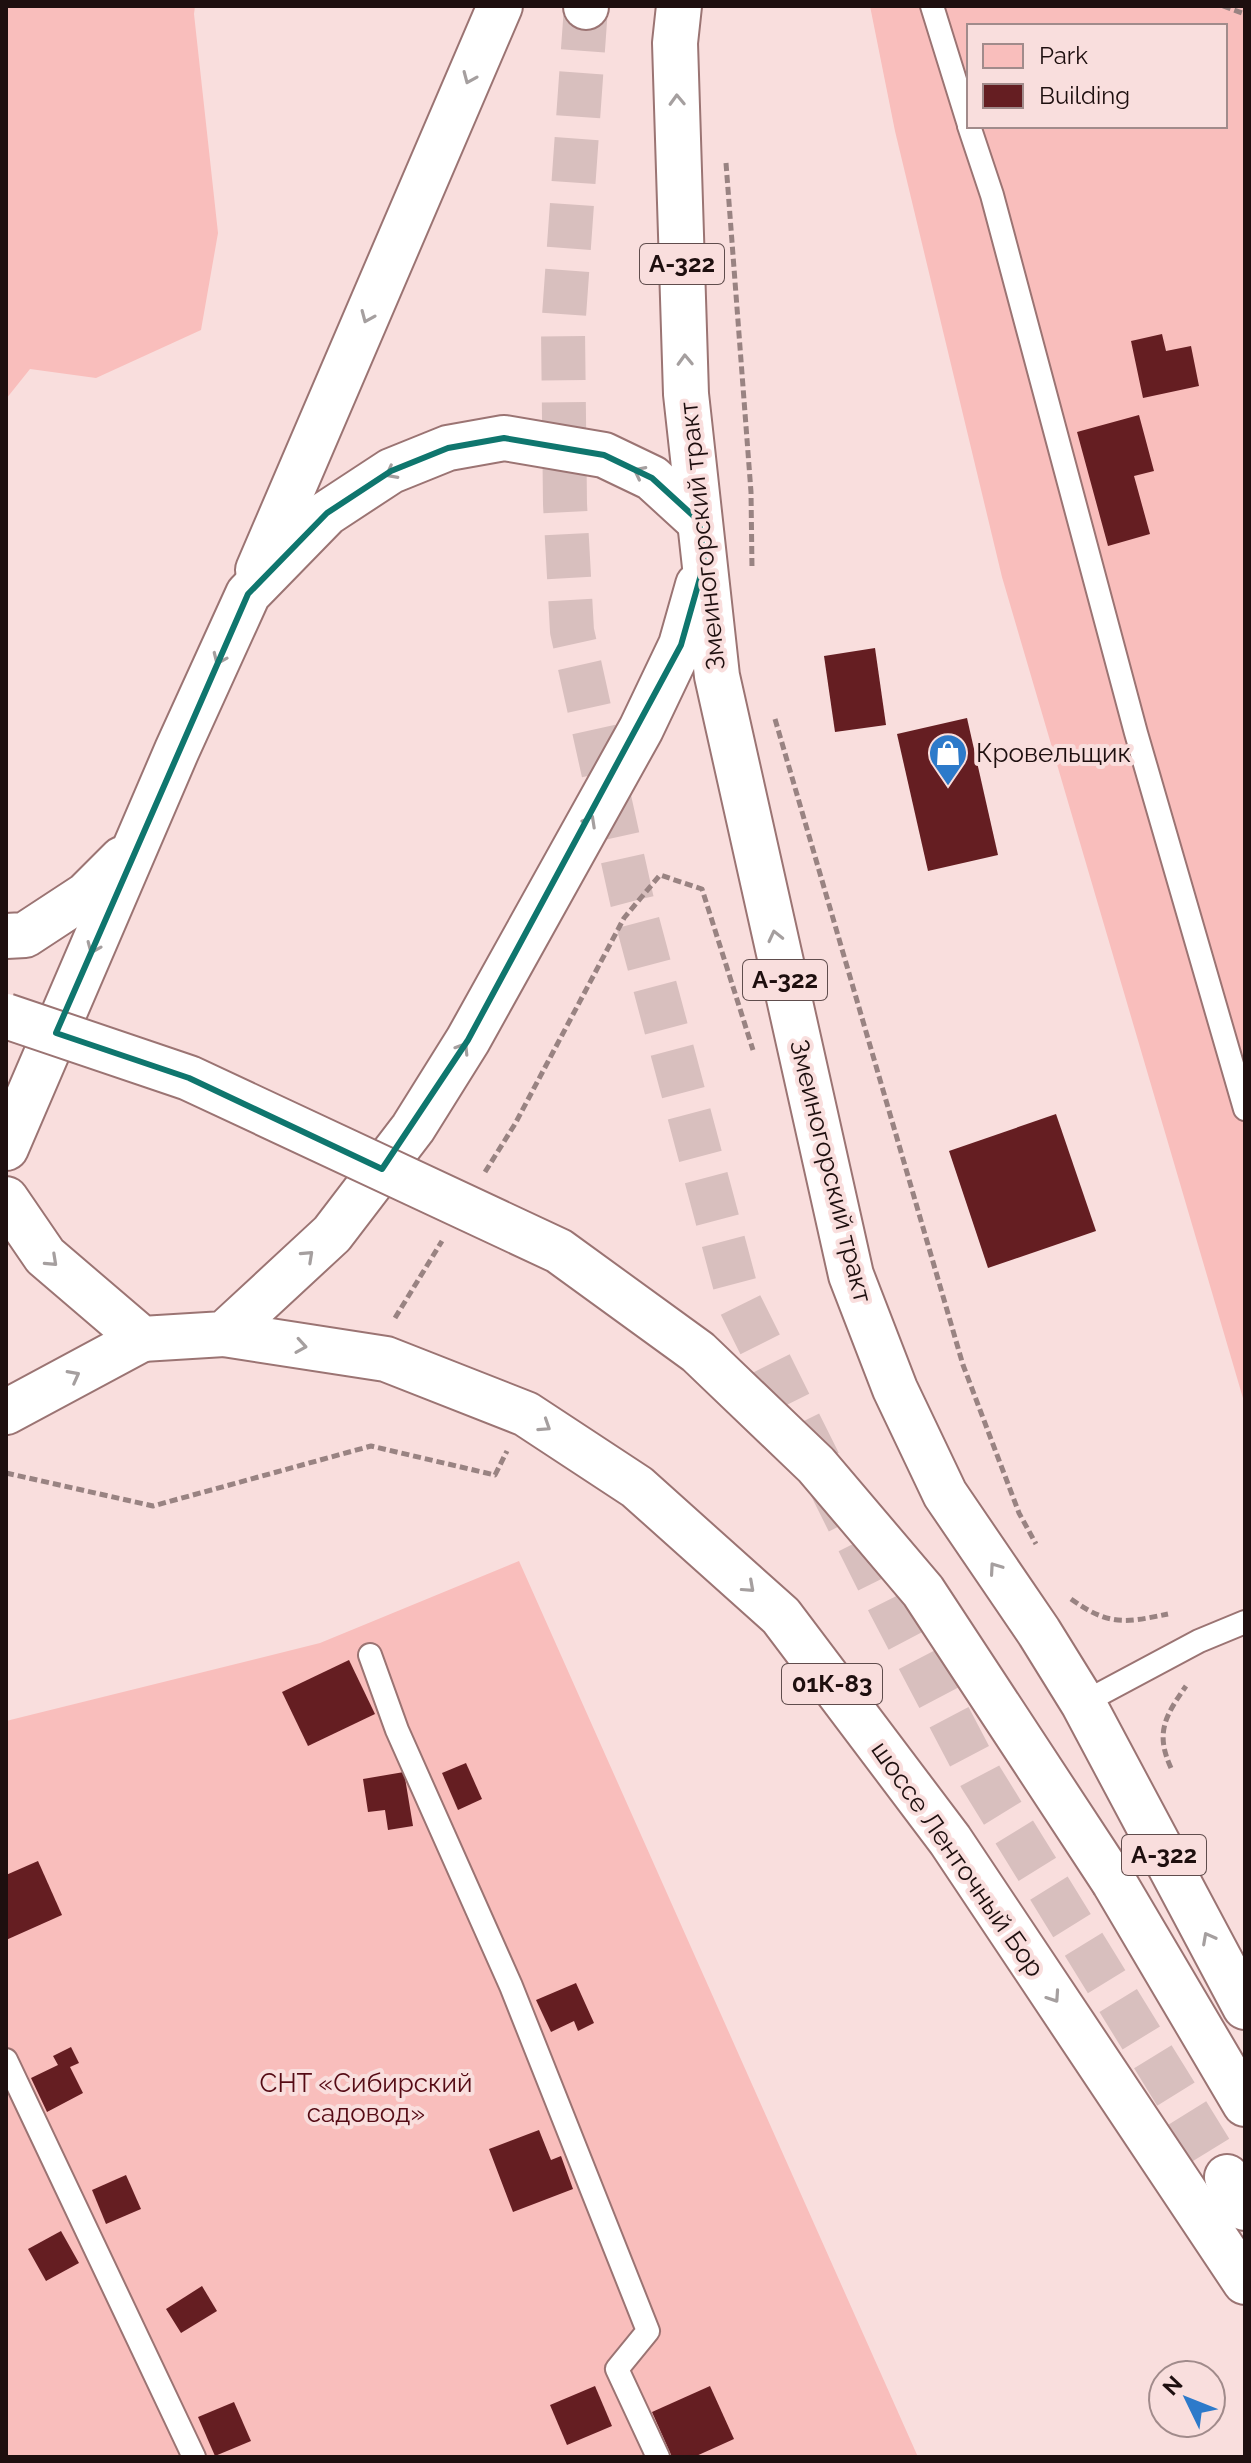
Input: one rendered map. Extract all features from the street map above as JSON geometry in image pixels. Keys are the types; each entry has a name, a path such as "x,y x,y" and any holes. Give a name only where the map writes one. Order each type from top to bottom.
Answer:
{"highway":[{"path":"6,1148 500,6"},
{"name":"Змеиногорский тракт","path":"679,6 675,43 686,394 717,676 851,1275 895,1389 945,1494 1039,1632 1083,1703 1245,2007"},
{"path":"248,594 327,513 391,471 448,448 504,438 604,455 652,478 699,521"},
{"path":"224,1334 332,1234 413,1128 460,1052 641,729 681,645 704,564"},
{"path":"6,936 25,935 86,895 138,843"},
{"path":"6,1016 189,1078 559,1251 698,1352 816,1465 923,1591 1114,1882 1245,2104"},
{"path":"6,1199 45,1256 142,1339 6,1412"},
{"name":"шоссе Ленточный Бор","path":"142,1339 224,1334 386,1359 526,1414 637,1487 781,1616 950,1840 1245,2282"}],"lane":[{"path":"932,6 967,120"},
{"path":"970,128 992,195 1136,733 1245,1109"},
{"path":"1083,1703 1199,1641 1245,1622"},
{"path":"370,1655 397,1730 511,1986 648,2331 617,2369 658,2457"},
{"path":"6,2060 194,2457"}],"path":[{"path":"1223,6 1245,14"},
{"path":"724,148 751,492 752,570"},
{"path":"772,710 963,1365 1019,1513 1042,1555"},
{"path":"1064,1590 1072,1601 1101,1617 1128,1623 1168,1614"},
{"path":"1175,1778 1161,1737 1167,1712 1194,1675"}],"highlighted area":[{"path":"504,438 604,455 652,478 699,521 704,564 681,645 468,1040 382,1169 189,1078 56,1033 248,594 327,513 391,471 448,448"}],"green space":[{"path":"6,6 195,6 218,233 201,330 96,378 30,369 6,399"},
{"path":"870,6 1245,6 1245,1405 1002,577 895,131"},
{"name":"СНТ «Сибирский садовод»","path":"519,1561 918,2457 6,2457 6,1721 320,1643"}],"building":[{"path":"1162,334 1166,351 1191,346 1199,386 1143,398 1131,341"},
{"path":"1139,415 1154,471 1134,476 1150,534 1108,546 1077,432"},
{"path":"875,648 886,725 835,732 824,656"},
{"path":"967,718 998,855 928,871 897,734"},
{"path":"1056,1114 1096,1231 988,1268 949,1151"},
{"path":"349,1660 375,1714 308,1746 282,1692"},
{"path":"466,1763 482,1799 458,1810 442,1773"},
{"path":"404,1772 413,1826 388,1830 385,1810 368,1812 363,1779"},
{"path":"38,1861 62,1915 6,1940 6,1875"},
{"path":"576,1983 594,2023 578,2031 574,2021 551,2032 536,2000"},
{"path":"71,2047 79,2063 70,2067 83,2093 47,2112 31,2078 58,2065 53,2056"},
{"path":"539,2130 551,2160 561,2156 573,2189 513,2212 489,2149"},
{"path":"126,2175 141,2209 106,2224 92,2190"},
{"path":"61,2231 79,2263 46,2281 28,2249"},
{"path":"202,2286 217,2311 181,2333 166,2309"},
{"path":"595,2386 612,2426 567,2445 550,2405"},
{"path":"710,2386 734,2439 694,2457 672,2457 652,2412"},
{"path":"234,2402 251,2441 215,2456 198,2417"}],"tunnel":[{"path":"586,7 563,330 565,504 572,631 632,901 740,1304 890,1605 981,1778 1227,2177"}],"place":[{"name":"Кровельщик","path":"948,787"}]}
